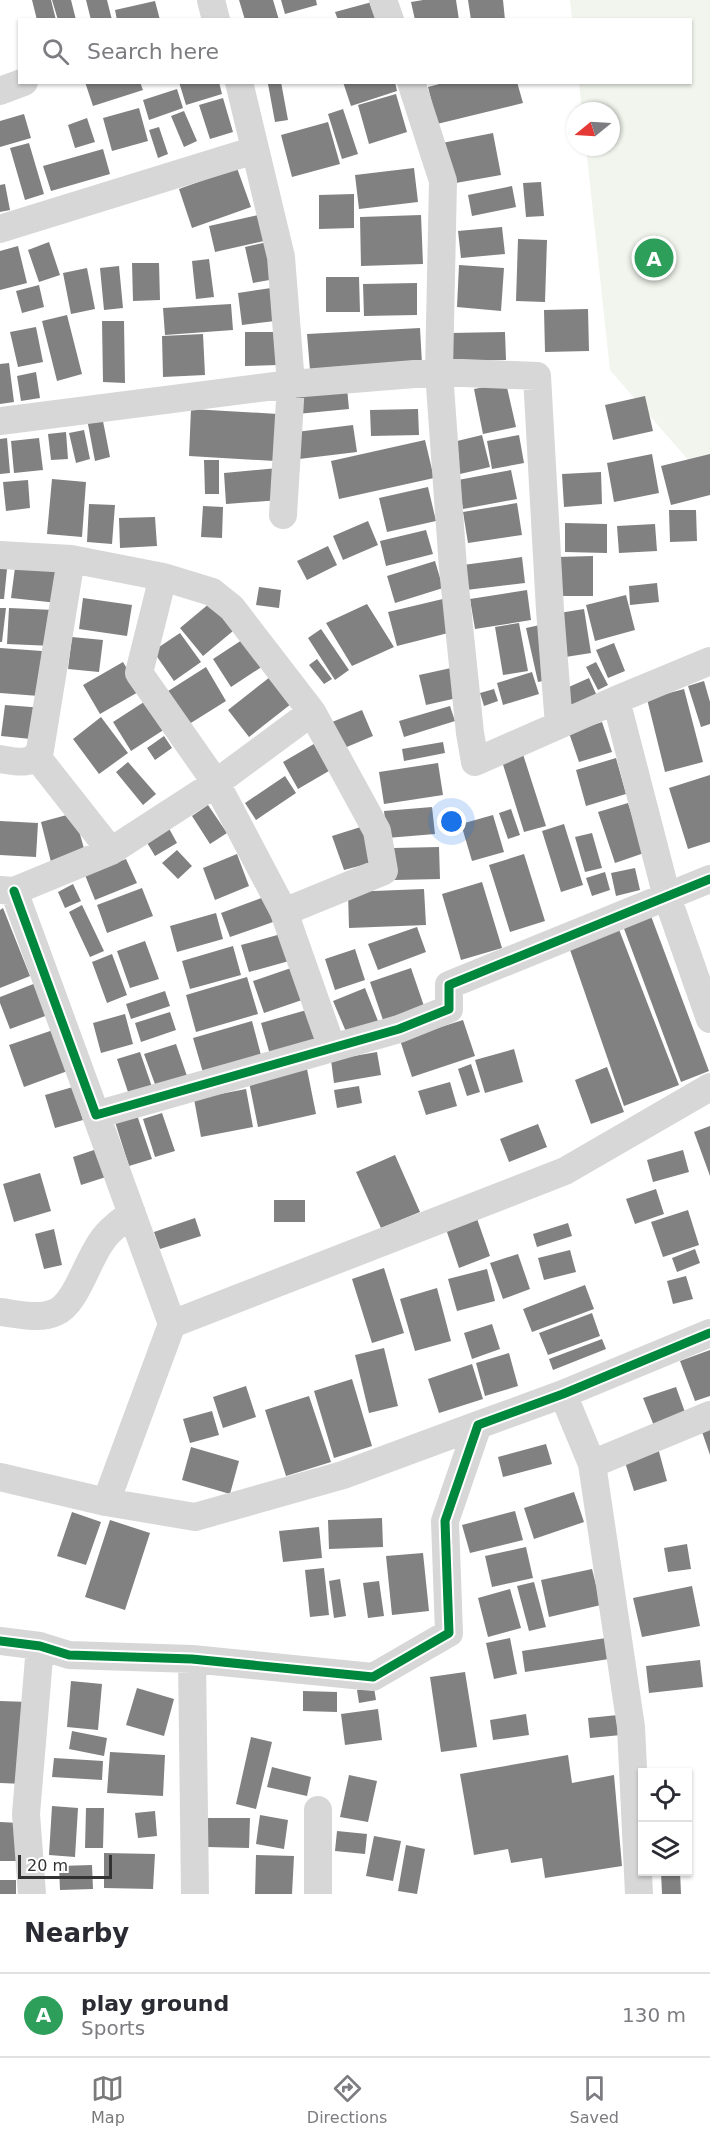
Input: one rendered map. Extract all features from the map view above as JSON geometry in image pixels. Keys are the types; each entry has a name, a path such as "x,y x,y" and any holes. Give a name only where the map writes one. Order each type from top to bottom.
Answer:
{"street":[{"path":"211,0 216,18"},
{"path":"383,0 389,18"},
{"path":"0,91 19,84"},
{"path":"239,84 281,257 291,384 283,515"},
{"path":"412,84 443,182 439,372 454,580 470,733 476,762 710,661"},
{"path":"0,230 255,150"},
{"path":"0,421 291,384 439,372 537,376 549,598 559,725"},
{"path":"0,555 71,559 163,577 213,592 232,608 312,712 377,831 384,871 284,912"},
{"path":"37,757 42,739 71,559"},
{"path":"163,577 140,673 216,783 284,912 332,1048"},
{"path":"616,700 667,897 710,1019"},
{"path":"106,1502 172,1324 96,1115 7,890 111,851 216,783 312,712"},
{"path":"0,759 23,762 37,757"},
{"path":"37,757 111,851"},
{"path":"96,1115 399,1029 449,1009 449,985 710,879"},
{"path":"172,1324 565,1171 710,1087"},
{"path":"0,1312 41,1316 57,1312 68,1304 91,1257 104,1238 132,1213"},
{"path":"0,1477 106,1502 195,1517 343,1475 562,1394 710,1333"},
{"path":"562,1394 592,1464 631,1727 639,1894"},
{"path":"592,1464 710,1415"},
{"path":"0,1641 40,1646 69,1655 192,1659 373,1677 449,1634 445,1521 478,1425"},
{"path":"32,1894 13,1813 40,1646"},
{"path":"192,1659 195,1894"},
{"path":"318,1810 318,1894"}],"shaded area":[{"path":"570,0 710,0 710,485 610,370 587,156 620,156 620,102 581,102 579,84 692,84 692,18 572,18"}],"building":[{"path":"32,0 51,0 56,18 36,18"},
{"path":"52,0 71,0 76,18 57,18"},
{"path":"86,0 107,0 112,18 90,18"},
{"path":"239,0 273,0 278,18 244,18"},
{"path":"281,0 316,0 317,5 285,14"},
{"path":"456,0 459,18 415,18 411,2"},
{"path":"468,0 503,0 505,18 471,18"},
{"path":"155,1 159,18 117,18 115,10"},
{"path":"372,2 376,18 337,18 335,12"},
{"path":"86,84 141,84 143,90 93,106"},
{"path":"180,84 220,84 222,94 186,105"},
{"path":"268,84 281,84 288,120 275,122"},
{"path":"344,84 395,84 397,91 351,106"},
{"path":"439,84 518,84 523,103 437,124 428,87"},
{"path":"177,89 183,108 149,120 143,100"},
{"path":"396,94 407,132 369,144 358,105"},
{"path":"223,98 233,132 210,139 199,105"},
{"path":"139,108 148,141 112,151 103,118"},
{"path":"343,109 358,154 342,159 328,114"},
{"path":"184,111 197,141 184,147 171,116"},
{"path":"24,114 31,138 0,147 0,121"},
{"path":"87,118 95,142 75,148 68,125"},
{"path":"328,122 340,164 292,177 281,135"},
{"path":"159,127 168,154 158,158 149,130"},
{"path":"493,133 501,175 450,184 442,143"},
{"path":"29,143 44,194 25,200 10,148"},
{"path":"103,149 110,174 51,191 43,166"},
{"path":"237,168 251,207 192,228 179,189"},
{"path":"414,168 418,202 359,209 355,175"},
{"path":"541,182 544,216 526,217 523,183"},
{"path":"5,184 10,210 0,212 0,185"},
{"path":"512,186 516,207 472,216 468,195"},
{"path":"354,194 354,228 319,229 319,195"},
{"path":"258,215 264,241 215,252 209,226"},
{"path":"421,215 423,264 361,266 360,217"},
{"path":"502,227 505,254 461,258 458,231"},
{"path":"518,239 547,240 545,302 516,301"},
{"path":"49,242 60,275 39,282 28,250"},
{"path":"267,242 275,279 253,283 245,247"},
{"path":"18,246 27,283 0,290 0,251"},
{"path":"209,259 214,297 196,299 192,261"},
{"path":"132,263 159,263 160,300 133,301"},
{"path":"459,265 504,268 501,311 457,307"},
{"path":"119,266 123,308 104,310 100,268"},
{"path":"87,268 95,309 71,314 63,273"},
{"path":"326,277 359,277 360,312 326,312"},
{"path":"417,283 417,315 364,316 363,284"},
{"path":"39,285 44,307 22,313 16,291"},
{"path":"271,288 275,321 242,325 238,293"},
{"path":"231,304 233,330 165,335 163,308"},
{"path":"588,309 589,351 545,352 544,310"},
{"path":"67,315 82,374 57,381 42,321"},
{"path":"102,321 124,321 125,383 103,382"},
{"path":"36,327 43,362 18,367 10,332"},
{"path":"420,328 422,364 310,370 307,334"},
{"path":"245,332 278,332 278,365 245,366"},
{"path":"505,332 506,360 451,361 450,333"},
{"path":"203,334 205,375 163,377 162,336"},
{"path":"9,363 14,402 0,404 0,364"},
{"path":"36,372 40,398 21,401 17,376"},
{"path":"506,383 516,427 483,434 474,389"},
{"path":"347,388 349,409 297,414 295,393"},
{"path":"645,396 653,431 613,440 605,405"},
{"path":"191,409 278,414 275,461 189,456"},
{"path":"418,409 419,435 371,436 370,410"},
{"path":"102,416 110,457 95,461 87,419"},
{"path":"353,425 357,452 299,459 296,432"},
{"path":"84,430 90,459 76,463 69,433"},
{"path":"66,432 68,459 51,460 48,434"},
{"path":"482,435 490,467 460,474 453,442"},
{"path":"519,435 524,463 492,469 487,441"},
{"path":"7,438 10,473 0,474 0,439"},
{"path":"39,438 43,470 14,473 11,441"},
{"path":"425,440 434,478 339,499 331,461"},
{"path":"652,454 659,493 614,502 607,463"},
{"path":"710,454 710,495 671,505 661,466"},
{"path":"204,460 219,460 219,494 205,494"},
{"path":"278,468 280,500 226,504 224,473"},
{"path":"511,470 517,499 463,509 458,480"},
{"path":"601,472 602,504 564,507 562,474"},
{"path":"52,479 86,482 82,537 47,534"},
{"path":"28,480 30,508 6,511 3,482"},
{"path":"428,487 436,521 387,532 379,498"},
{"path":"517,503 522,535 468,543 463,512"},
{"path":"89,504 115,505 112,544 87,542"},
{"path":"203,506 223,507 222,538 201,537"},
{"path":"669,510 696,510 697,541 670,542"},
{"path":"155,517 157,546 120,548 119,518"},
{"path":"368,521 378,545 343,560 333,536"},
{"path":"565,523 607,524 607,553 565,552"},
{"path":"655,524 657,551 619,553 617,526"},
{"path":"426,530 433,554 386,566 380,541"},
{"path":"328,546 337,565 307,580 297,561"},
{"path":"593,556 593,596 558,596 557,557"},
{"path":"522,557 525,583 466,590 463,565"},
{"path":"16,560 62,566 58,603 11,598"},
{"path":"435,561 443,588 395,603 387,576"},
{"path":"0,568 7,569 4,599 0,599"},
{"path":"657,583 659,602 630,605 629,586"},
{"path":"259,587 281,590 279,608 256,605"},
{"path":"527,590 531,620 475,629 470,599"},
{"path":"626,595 635,630 595,641 586,605"},
{"path":"83,598 132,605 127,636 79,629"},
{"path":"447,598 456,631 397,646 388,612"},
{"path":"210,603 233,631 203,656 180,628"},
{"path":"367,604 394,647 352,666 326,623"},
{"path":"0,608 6,608 2,642 0,642"},
{"path":"9,608 54,610 53,646 7,644"},
{"path":"584,609 591,653 559,658 553,614"},
{"path":"519,623 528,671 503,675 495,627"},
{"path":"540,625 552,679 538,682 526,628"},
{"path":"321,629 349,670 335,680 308,638"},
{"path":"180,633 201,662 174,681 153,651"},
{"path":"72,637 103,640 99,672 68,669"},
{"path":"245,638 263,666 231,687 213,659"},
{"path":"614,643 625,671 608,678 596,650"},
{"path":"0,648 42,651 39,696 0,693"},
{"path":"317,659 332,679 324,684 309,665"},
{"path":"123,662 140,691 100,714 83,685"},
{"path":"596,662 608,685 598,690 586,667"},
{"path":"206,667 226,701 186,726 165,693"},
{"path":"451,668 457,698 426,705 419,675"},
{"path":"532,672 539,694 503,705 497,683"},
{"path":"270,677 291,704 249,737 228,710"},
{"path":"589,678 597,696 571,709 562,690"},
{"path":"704,681 710,702 710,724 701,727 688,686"},
{"path":"494,689 498,701 484,706 480,693"},
{"path":"684,689 703,762 665,772 647,699"},
{"path":"147,700 165,729 131,751 113,722"},
{"path":"5,705 44,708 41,740 1,736"},
{"path":"450,706 455,721 404,737 399,721"},
{"path":"362,710 373,736 342,749 332,722"},
{"path":"101,717 128,753 99,774 73,739"},
{"path":"602,722 612,752 579,762 569,733"},
{"path":"164,736 172,748 155,760 147,748"},
{"path":"319,741 334,768 298,789 283,762"},
{"path":"443,742 445,753 404,761 402,749"},
{"path":"521,748 546,826 524,832 500,755"},
{"path":"616,758 626,794 586,806 576,770"},
{"path":"128,762 156,794 143,805 116,772"},
{"path":"438,763 443,795 384,804 379,772"},
{"path":"710,775 710,842 688,849 669,788"},
{"path":"285,776 296,793 256,820 245,803"},
{"path":"628,803 644,853 615,863 598,812"},
{"path":"208,805 227,833 210,844 192,816"},
{"path":"432,807 435,834 387,838 384,811"},
{"path":"511,809 520,835 508,839 499,813"},
{"path":"74,813 85,852 51,862 41,822"},
{"path":"493,815 504,852 472,861 461,824"},
{"path":"0,821 38,823 36,857 0,855"},
{"path":"166,823 177,843 155,856 143,836"},
{"path":"564,824 583,885 561,892 542,831"},
{"path":"367,825 378,861 344,870 332,836"},
{"path":"592,833 602,868 585,872 575,837"},
{"path":"439,847 440,879 394,880 393,848"},
{"path":"177,850 192,866 178,879 162,863"},
{"path":"237,854 249,886 215,900 203,868"},
{"path":"524,854 545,921 510,932 489,865"},
{"path":"126,859 137,883 95,900 85,875"},
{"path":"635,868 640,890 616,896 611,873"},
{"path":"605,872 610,890 592,896 586,878"},
{"path":"482,882 502,948 461,960 442,894"},
{"path":"73,884 81,901 65,908 58,892"},
{"path":"142,888 153,916 107,933 97,905"},
{"path":"424,889 426,925 349,928 348,892"},
{"path":"264,897 273,922 230,937 221,913"},
{"path":"82,905 104,951 90,957 69,912"},
{"path":"3,908 30,976 0,988 0,910"},
{"path":"216,913 223,939 177,952 170,926"},
{"path":"651,916 709,1071 681,1082 623,926"},
{"path":"417,927 426,952 378,970 368,944"},
{"path":"618,927 679,1085 624,1106 568,944"},
{"path":"281,934 289,961 249,972 241,945"},
{"path":"145,941 159,979 130,988 117,951"},
{"path":"233,946 241,975 190,989 182,961"},
{"path":"355,949 365,980 335,990 325,959"},
{"path":"112,954 127,995 107,1003 92,962"},
{"path":"291,968 302,1000 264,1013 253,981"},
{"path":"411,968 424,1006 383,1020 370,982"},
{"path":"247,977 258,1014 196,1032 186,995"},
{"path":"36,983 48,1015 10,1029 0,997"},
{"path":"365,988 378,1021 347,1034 333,1001"},
{"path":"165,991 170,1006 131,1019 126,1004"},
{"path":"310,1009 320,1045 271,1058 261,1023"},
{"path":"170,1012 176,1030 141,1042 135,1023"},
{"path":"125,1014 133,1044 101,1053 93,1023"},
{"path":"463,1020 475,1056 412,1077 400,1040"},
{"path":"252,1021 262,1059 204,1076 193,1038"},
{"path":"59,1028 73,1069 24,1087 9,1045"},
{"path":"176,1044 187,1076 156,1087 144,1054"},
{"path":"514,1049 523,1082 485,1093 475,1060"},
{"path":"140,1052 152,1087 129,1095 117,1059"},
{"path":"377,1052 381,1075 334,1083 331,1060"},
{"path":"471,1064 480,1092 467,1096 458,1069"},
{"path":"607,1067 624,1112 591,1124 575,1080"},
{"path":"307,1069 316,1114 258,1127 249,1082"},
{"path":"450,1082 457,1106 426,1115 418,1091"},
{"path":"359,1086 362,1103 337,1108 334,1090"},
{"path":"73,1087 83,1120 55,1128 45,1095"},
{"path":"246,1089 253,1127 201,1137 194,1099"},
{"path":"162,1113 175,1151 155,1157 143,1119"},
{"path":"137,1115 152,1159 129,1166 115,1122"},
{"path":"538,1124 547,1147 509,1162 500,1139"},
{"path":"710,1126 710,1176 694,1132"},
{"path":"100,1148 109,1176 81,1185 73,1157"},
{"path":"683,1150 689,1172 653,1182 647,1160"},
{"path":"395,1155 420,1212 381,1228 356,1172"},
{"path":"40,1173 51,1211 14,1222 3,1184"},
{"path":"656,1189 664,1214 635,1224 626,1199"},
{"path":"274,1200 305,1200 305,1222 274,1222"},
{"path":"688,1210 699,1245 663,1257 651,1222"},
{"path":"475,1213 490,1256 459,1268 444,1223"},
{"path":"195,1218 201,1236 160,1249 154,1232"},
{"path":"568,1223 572,1236 537,1247 533,1234"},
{"path":"54,1229 62,1265 44,1269 35,1234"},
{"path":"695,1249 700,1263 677,1272 672,1258"},
{"path":"570,1250 576,1272 544,1280 538,1258"},
{"path":"518,1254 530,1289 503,1299 490,1263"},
{"path":"384,1268 404,1333 372,1343 352,1279"},
{"path":"487,1269 495,1301 457,1311 448,1279"},
{"path":"686,1276 693,1299 673,1304 667,1281"},
{"path":"585,1285 594,1309 532,1332 523,1309"},
{"path":"437,1288 451,1341 415,1351 400,1299"},
{"path":"592,1313 600,1336 548,1355 539,1333"},
{"path":"492,1324 500,1349 472,1359 464,1333"},
{"path":"602,1339 606,1349 553,1370 549,1359"},
{"path":"384,1348 398,1406 369,1413 355,1355"},
{"path":"710,1350 710,1396 695,1401 680,1361"},
{"path":"509,1353 518,1386 485,1396 476,1363"},
{"path":"472,1364 483,1399 439,1413 428,1379"},
{"path":"352,1379 372,1446 334,1458 314,1391"},
{"path":"246,1386 256,1417 223,1428 213,1397"},
{"path":"676,1387 686,1415 654,1426 643,1398"},
{"path":"309,1396 331,1462 286,1476 265,1410"},
{"path":"212,1411 219,1435 190,1443 183,1419"},
{"path":"710,1420 710,1455 699,1423"},
{"path":"546,1444 552,1464 503,1477 498,1457"},
{"path":"191,1447 239,1461 230,1494 182,1480"},
{"path":"658,1448 667,1481 634,1491 624,1459"},
{"path":"574,1492 584,1522 534,1539 524,1508"},
{"path":"515,1511 523,1540 470,1553 462,1525"},
{"path":"72,1512 101,1522 86,1565 57,1556"},
{"path":"382,1518 383,1547 329,1549 328,1520"},
{"path":"110,1520 150,1533 125,1610 85,1597"},
{"path":"319,1527 322,1558 283,1562 279,1531"},
{"path":"687,1544 691,1569 668,1572 664,1548"},
{"path":"526,1547 533,1578 492,1587 485,1556"},
{"path":"423,1553 429,1611 392,1615 386,1556"},
{"path":"324,1568 329,1615 310,1617 305,1570"},
{"path":"592,1569 601,1605 549,1617 541,1580"},
{"path":"340,1579 346,1616 334,1618 329,1581"},
{"path":"379,1581 384,1616 368,1618 363,1583"},
{"path":"534,1582 546,1627 529,1631 517,1586"},
{"path":"692,1586 700,1626 642,1637 633,1598"},
{"path":"510,1589 521,1628 488,1637 478,1598"},
{"path":"510,1638 517,1674 494,1679 486,1643"},
{"path":"606,1638 609,1659 525,1672 522,1651"},
{"path":"700,1660 703,1687 649,1693 646,1666"},
{"path":"465,1672 477,1747 441,1752 430,1677"},
{"path":"71,1681 102,1684 98,1730 67,1727"},
{"path":"137,1688 174,1699 164,1736 126,1725"},
{"path":"374,1688 376,1700 359,1703 357,1690"},
{"path":"303,1691 337,1692 337,1712 303,1711"},
{"path":"0,1701 29,1702 25,1784 0,1783"},
{"path":"378,1709 382,1740 345,1745 341,1714"},
{"path":"526,1714 529,1735 493,1740 490,1720"},
{"path":"618,1715 621,1735 590,1738 588,1718"},
{"path":"72,1731 107,1738 104,1756 69,1749"},
{"path":"251,1737 272,1742 256,1809 236,1804"},
{"path":"110,1752 165,1755 163,1796 107,1793"},
{"path":"568,1755 572,1783 614,1775 622,1866 545,1878 542,1858 511,1863 508,1849 474,1855 460,1774"},
{"path":"54,1758 103,1761 102,1780 52,1777"},
{"path":"272,1767 311,1777 307,1796 267,1787"},
{"path":"349,1775 377,1781 368,1822 340,1817"},
{"path":"52,1806 78,1808 75,1857 49,1855"},
{"path":"86,1808 104,1808 103,1848 85,1848"},
{"path":"155,1811 157,1836 138,1838 135,1813"},
{"path":"260,1815 288,1820 284,1849 256,1844"},
{"path":"208,1818 250,1818 249,1848 207,1847"},
{"path":"0,1822 20,1823 20,1861 0,1861"},
{"path":"337,1831 367,1834 365,1854 335,1851"},
{"path":"374,1836 401,1841 393,1881 366,1876"},
{"path":"406,1845 425,1849 417,1894 398,1891"},
{"path":"104,1853 155,1854 153,1889 104,1888"},
{"path":"256,1855 294,1856 292,1894 255,1894"},
{"path":"92,1865 93,1889 60,1890 59,1866"},
{"path":"661,1876 680,1876 681,1894 662,1894"},
{"path":"0,1880 16,1880 16,1894 0,1894"}],"cycle path":[{"path":"14,891 96,1115 399,1029 449,1009 449,985 710,879"},
{"path":"0,1641 40,1646 69,1655 192,1659 373,1677 449,1633 445,1521 478,1425 563,1394 710,1333"}],"place":[{"name":"play ground","path":"654,258"}]}
